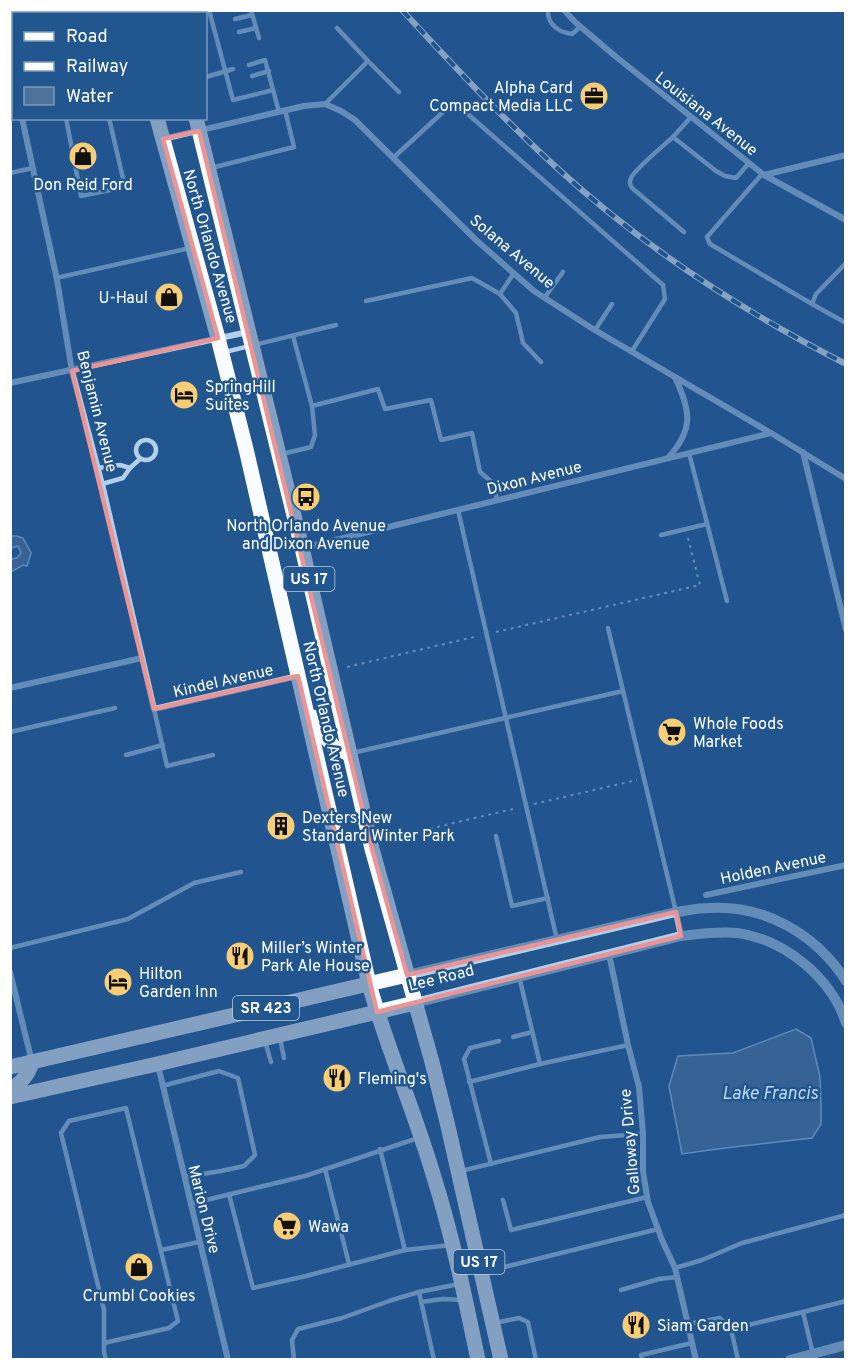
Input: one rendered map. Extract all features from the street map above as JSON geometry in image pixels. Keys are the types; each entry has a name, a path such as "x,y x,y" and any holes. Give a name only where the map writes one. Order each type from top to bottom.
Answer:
{"main road":[{"name":"North Orlando Avenue","path":"158,120 246,449 369,984 436,1181 466,1300 478,1359"},
{"name":"North Orlando Avenue","path":"198,125 302,548 372,849 447,1122 501,1359"},
{"path":"305,704 334,747 349,754"},
{"name":"Lee Road","path":"10,1067 407,975"},
{"name":"Lee Road","path":"10,1097 415,1003"},
{"path":"10,1090 21,1083 32,1063"}],"street":[{"name":"Louisiana Avenue","path":"564,10 615,57 763,174 846,220"},
{"path":"163,139 198,125 282,111 304,105 325,104"},
{"name":"Solana Avenue","path":"325,104 356,120 476,240 534,291 595,330 846,479"},
{"name":"Benjamin Avenue","path":"22,120 56,278 72,371 102,484 154,709"},
{"path":"763,174 846,155"},
{"path":"10,383 250,339"},
{"path":"668,458 679,446 686,431 688,417 684,398 674,376"},
{"name":"Dixon Avenue","path":"302,548 771,433"},
{"path":"803,452 846,630"},
{"path":"10,688 142,658"},
{"name":"Kindel Avenue","path":"154,709 298,676"},
{"name":"Holden Avenue","path":"706,895 846,865"},
{"name":"Lee Road","path":"407,975 676,912 732,908 759,913 801,934 820,949 846,981"},
{"path":"676,912 681,936"},
{"name":"Lee Road","path":"415,1003 681,936 715,932 738,933 763,939 785,949 805,964 836,1000 846,1023"},
{"name":"Galloway Drive","path":"609,953 639,1087 643,1172 647,1197 675,1268 696,1359"},
{"path":"10,972 32,1063"},
{"name":"Marion Drive","path":"157,1064 228,1359"},
{"path":"790,1359 846,1346"}],"lane":[{"path":"209,10 233,100 273,90"},
{"path":"548,10 548,17 556,29 572,34 580,27"},
{"path":"235,19 251,13 259,38"},
{"path":"213,25 220,23"},
{"path":"239,32 256,28"},
{"path":"337,28 399,92"},
{"path":"217,38 224,36"},
{"path":"221,53 228,51"},
{"path":"209,169 294,147 264,58 249,65"},
{"path":"325,104 369,62"},
{"path":"207,77 233,69"},
{"path":"252,76 268,72"},
{"path":"229,82 237,80"},
{"path":"393,158 454,102 663,285 665,299 632,351"},
{"path":"684,232 630,184 631,178 640,168 691,117"},
{"path":"66,120 81,196 125,187 109,120"},
{"path":"673,137 725,176 736,178 749,163"},
{"path":"10,173 33,168"},
{"path":"763,174 707,237 710,244 846,323"},
{"path":"56,278 192,248"},
{"path":"812,304 816,294 846,263"},
{"path":"545,297 563,272"},
{"path":"500,294 514,273"},
{"path":"366,301 472,278 500,294 516,313 523,343 541,362"},
{"path":"595,330 612,304"},
{"path":"220,346 250,339 293,336 336,325"},
{"path":"279,454 311,447 315,435 312,406 293,336"},
{"path":"312,406 378,389 385,409 431,400 441,440 472,433 480,472 494,484 497,500"},
{"path":"102,484 123,478 140,459 148,460 154,457 157,451 149,440 137,445 136,451 140,459"},
{"path":"689,453 727,601"},
{"path":"98,468 120,465 130,468"},
{"path":"458,510 557,940"},
{"path":"661,535 707,524"},
{"path":"608,628 676,912"},
{"path":"349,754 623,691"},
{"path":"10,732 115,708"},
{"path":"154,709 167,766 213,756"},
{"path":"126,754 163,745"},
{"path":"496,836 512,906 548,898"},
{"path":"10,948 128,919 194,883 241,872"},
{"path":"519,976 540,1064"},
{"path":"513,1037 532,1032"},
{"path":"272,1037 284,1058"},
{"path":"271,1062 272,1037"},
{"path":"491,1164 464,1059 470,1048 499,1041"},
{"path":"469,1082 628,1045"},
{"path":"162,1086 219,1071 238,1078 255,1155 244,1166 184,1177"},
{"path":"104,1343 169,1328 178,1321 126,1108 69,1120 61,1133 104,1310 104,1343 106,1359"},
{"path":"458,1172 600,1137 643,1134"},
{"path":"190,1204 305,1176 421,1137"},
{"path":"380,1149 405,1250"},
{"path":"325,1169 349,1264"},
{"path":"229,1194 253,1288 405,1250 452,1245"},
{"path":"503,1200 511,1230 647,1197"},
{"path":"675,1268 702,1260 742,1243 846,1215"},
{"path":"481,1273 658,1229"},
{"path":"161,1251 199,1242"},
{"path":"621,1290 659,1279 677,1277"},
{"path":"294,1359 292,1340 298,1329 342,1318 419,1292 461,1284"},
{"path":"419,1292 434,1359"},
{"path":"421,1302 449,1298 466,1300"},
{"path":"731,1329 846,1301"},
{"path":"802,1312 813,1354"},
{"path":"493,1323 519,1318 528,1322 536,1359"},
{"path":"688,1324 720,1318 731,1329 738,1359"},
{"path":"642,1359 641,1355 692,1343"}],"path":[{"path":"347,667 700,585 688,538"},
{"path":"386,839 644,778"}],"highlighted area":[{"path":"199,131 372,849 407,975 676,912 681,936 377,1012 298,676 154,709 72,371 218,338 163,139"}],"water":[{"path":"11,536 23,538 31,553 27,566 23,565 13,571 11,570 11,559 17,558 21,553 18,546 11,548"},
{"name":"Lake Francis","path":"796,1029 811,1038 820,1077 821,1124 812,1138 682,1154 669,1086 678,1056 733,1053"}],"railway":[{"path":"402,10 516,129 556,167 623,224 731,299 846,364"}],"place":[{"name":"Alpha Card Compact Media LLC","path":"594,96"},
{"name":"Don Reid Ford","path":"83,156"},
{"name":"U-Haul","path":"169,297"},
{"name":"SpringHill Suites","path":"184,395"},
{"name":"North Orlando Avenue and Dixon Avenue","path":"306,497"},
{"name":"Whole Foods Market","path":"672,732"},
{"name":"Dexters New Standard Winter Park","path":"281,826"},
{"name":"Miller’s Winter Park Ale House","path":"240,956"},
{"name":"Hilton Garden Inn","path":"118,982"},
{"name":"Fleming's","path":"337,1078"},
{"name":"Wawa","path":"287,1226"},
{"name":"Crumbl Cookies","path":"139,1267"},
{"name":"Siam Garden","path":"636,1325"}]}
